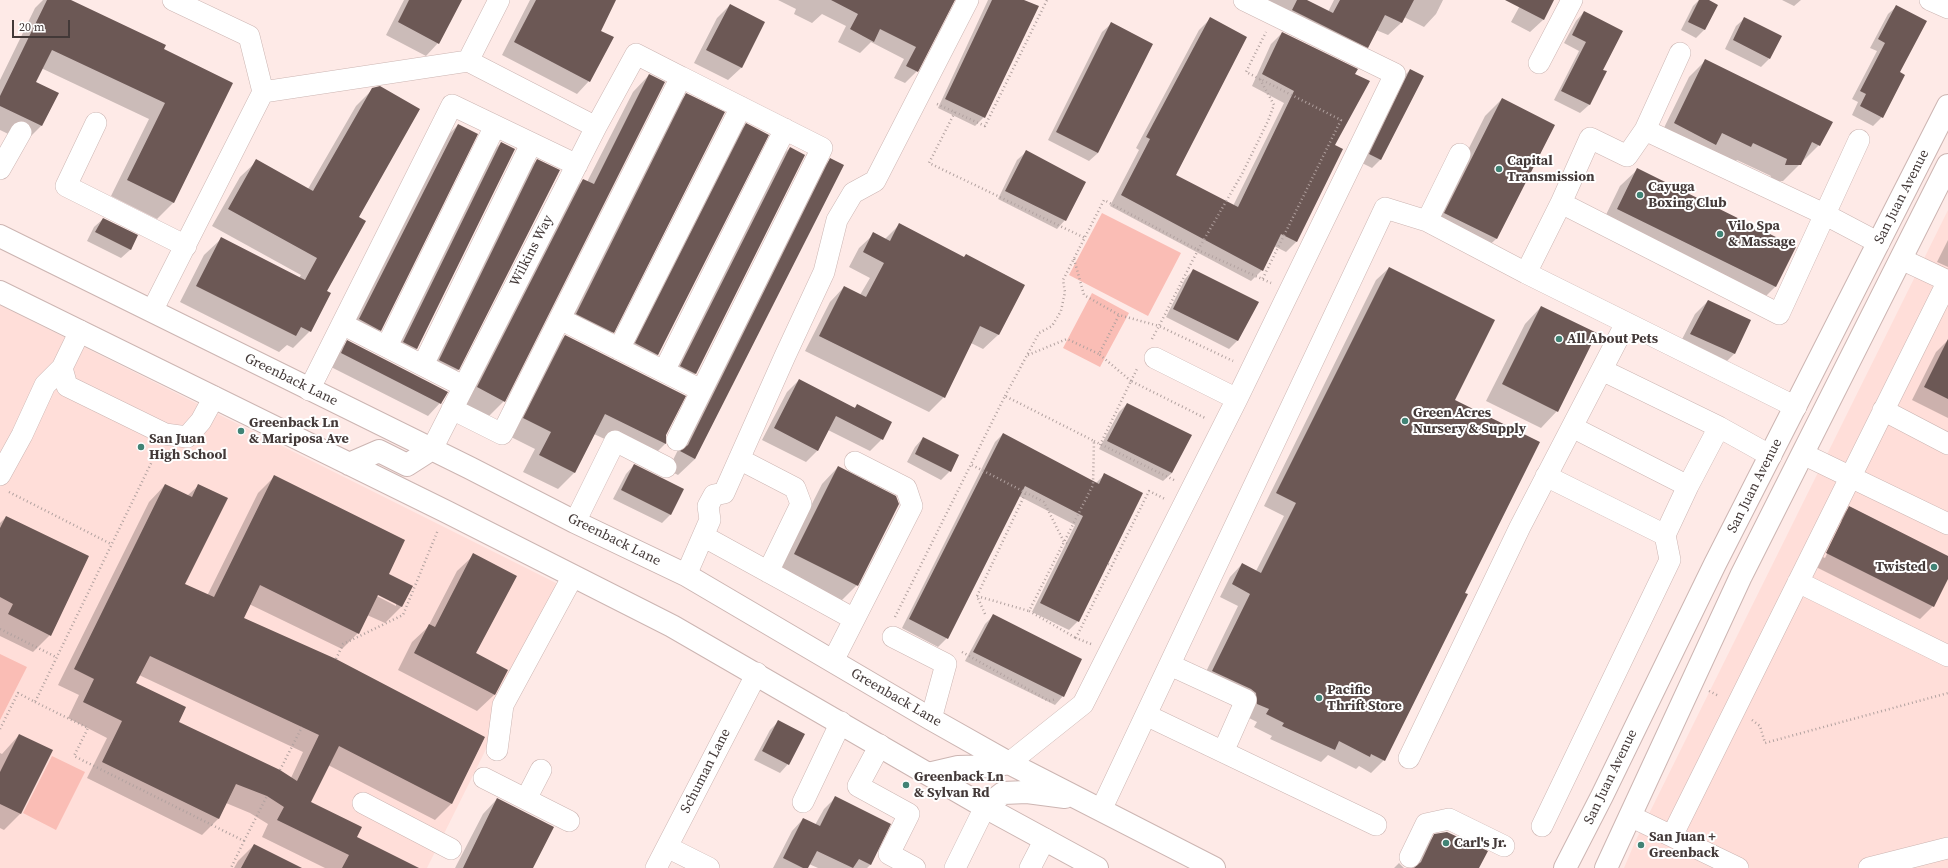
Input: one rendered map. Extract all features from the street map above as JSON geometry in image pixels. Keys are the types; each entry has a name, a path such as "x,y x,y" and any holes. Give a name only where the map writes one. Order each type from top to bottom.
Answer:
{"main road":[{"name":"San Juan Avenue","path":"1565,868 1602,796 1715,564 1879,243 1942,133 1948,106"},
{"name":"San Juan Avenue","path":"1607,868 1741,576 1948,165"},
{"name":"Greenback Lane","path":"0,236 309,390 432,449 575,522 686,575 931,719 1009,763 1214,868"},
{"path":"0,292 349,464 672,626 757,673 984,807 1097,868"},
{"path":"1741,576 1736,557 1767,492 1771,456 1786,453 1812,403 1837,385"},
{"path":"349,464 379,451 407,465 432,449"},
{"path":"928,774 958,767 994,766 1009,763"},
{"path":"984,807 1003,793 1027,792 1078,798"}],"street":[{"path":"152,311 263,92 249,36 173,0"},
{"path":"468,61 498,0"},
{"path":"686,575 707,528 708,506 714,495 724,493 738,459 824,272 837,220 853,193 875,181 968,0"},
{"path":"1009,763 1083,704 1237,399 1395,74 1244,0"},
{"path":"1539,63 1572,0"},
{"path":"1930,0 1948,8"},
{"path":"1526,273 1561,203 1590,138 1627,156 1645,130 1680,53"},
{"name":"Wilkins Way","path":"432,449 596,127 636,54 681,77"},
{"path":"263,92 468,61 596,127"},
{"path":"452,409 502,434 681,77 822,148 677,440"},
{"path":"309,390 452,105 576,166"},
{"path":"619,349 741,107"},
{"path":"96,123 66,186 186,246"},
{"path":"387,346 495,126"},
{"path":"664,371 785,129"},
{"path":"1645,130 1824,214 1879,243"},
{"path":"0,169 21,132"},
{"path":"1561,203 1779,314 1859,140"},
{"path":"423,365 531,144"},
{"path":"1427,222 1460,154"},
{"path":"1101,810 1385,208 1427,222 1526,273 1796,407"},
{"path":"1672,836 1948,281 1901,259"},
{"path":"560,319 701,390"},
{"path":"1409,758 1520,527 1626,323"},
{"path":"342,324 463,386"},
{"path":"4,483 22,435 45,385 62,368 80,331"},
{"path":"1149,354 1237,399"},
{"path":"62,368 67,386 165,434 187,437 201,421 214,397"},
{"path":"1602,370 1719,427 1771,456"},
{"path":"1883,410 1948,444"},
{"path":"1572,427 1688,486"},
{"path":"1542,826 1670,560 1665,535 1688,486 1719,427"},
{"path":"575,522 615,441 666,467"},
{"path":"1803,454 1948,524"},
{"path":"738,459 795,488 801,504 768,572"},
{"path":"833,661 912,506 906,488 854,462"},
{"path":"1546,476 1665,535"},
{"path":"707,528 768,572 854,619"},
{"path":"497,750 503,705 573,576"},
{"path":"1798,582 1948,656"},
{"path":"898,629 946,664 931,719"},
{"path":"1170,665 1246,700 1223,752"},
{"name":"Schuman Lane","path":"656,868 757,673"},
{"path":"1146,715 1376,825"},
{"path":"803,802 841,722"},
{"path":"880,745 858,786 909,814 889,854 915,868"},
{"path":"526,799 541,770"},
{"path":"484,778 569,821"},
{"path":"363,803 451,848"},
{"path":"955,868 984,807"},
{"path":"1630,816 1738,868"},
{"path":"1410,857 1426,824 1449,819 1504,846"},
{"path":"1030,868 1045,839"},
{"path":"667,847 709,868"},
{"path":"1869,868 1948,848"}],"path":[{"path":"1047,0 985,126 955,112 929,163 1084,238"},
{"path":"1266,31 1246,72 1347,123"},
{"path":"1012,61 1016,63"},
{"path":"1100,444 1131,381 1149,354 1158,326 1198,250 1242,174 1270,116 1274,105 1260,79"},
{"path":"1262,280 1342,120"},
{"path":"898,629 895,617 972,465 1005,396 1039,333 1052,326 1061,311 1065,292 1063,280 1104,200 1198,250 1277,286"},
{"path":"1074,259 1084,295 1119,315 1158,326 1238,363"},
{"path":"1099,354 1119,315"},
{"path":"1027,356 1067,339 1099,354 1131,381 1210,420"},
{"path":"1005,396 1180,482"},
{"path":"35,702 165,434"},
{"path":"1029,611 1093,485 1094,441"},
{"path":"972,465 1044,502 1064,542 1069,544"},
{"path":"4,483 111,544"},
{"path":"1076,638 1149,491 1170,502"},
{"path":"985,614 977,596 1026,492"},
{"path":"336,659 343,644 403,614 440,525"},
{"path":"1108,564 1112,566"},
{"path":"977,596 1029,611 1076,638 1093,645"},
{"path":"0,629 56,657"},
{"path":"958,650 1049,701 1063,698"},
{"path":"1703,688 1726,699 1760,726 1765,743 1948,693"},
{"path":"0,729 18,693 88,728 74,756 244,840"},
{"path":"280,770 302,726"},
{"path":"231,868 267,796"}],"shaded area":[{"path":"1948,210 1948,868 1624,868 1635,842"},
{"path":"1102,213 1181,253 1148,316 1069,275"},
{"path":"1092,293 1129,313 1100,367 1063,348"},
{"name":"San Juan High School","path":"0,305 566,588 427,868 0,868"},
{"path":"0,654 27,667 0,720"},
{"path":"52,756 85,772 56,830 23,813"}],"building":[{"path":"47,0 71,0 166,45 164,49 233,83 174,203 127,180 165,103 52,50 36,82 59,93 42,126 0,106 0,96"},
{"path":"409,0 462,0 439,44 398,22"},
{"path":"536,0 616,0 601,31 614,37 590,82 514,42"},
{"path":"831,0 955,0 918,72 906,66 916,47 880,29 874,42 850,29 858,14"},
{"path":"992,0 1024,0 1039,6 985,118 945,99"},
{"path":"1297,0 1307,0 1333,13 1340,0 1414,0 1402,23 1385,15 1368,48 1292,10"},
{"path":"1505,0 1554,0 1544,20"},
{"path":"1699,0 1709,0 1718,5 1705,30 1688,22"},
{"path":"730,4 765,22 742,68 706,50"},
{"path":"1896,5 1927,21 1900,72 1905,75 1883,118 1860,106 1866,94 1860,91 1885,43 1878,39"},
{"path":"1584,11 1623,31 1603,70 1607,71 1590,105 1561,91 1586,42 1572,35"},
{"path":"1210,17 1247,37 1176,175 1238,207 1294,91 1262,74 1282,32 1358,69 1355,74 1370,81 1335,145 1343,149 1297,242 1281,234 1263,271 1121,195 1150,139 1146,137"},
{"path":"1744,17 1782,36 1770,59 1733,40"},
{"path":"1111,22 1153,44 1098,153 1056,132"},
{"path":"1705,59 1833,122 1820,146 1812,142 1801,165 1785,165 1787,159 1753,143 1751,147 1722,133 1716,145 1674,123"},
{"path":"1410,69 1424,76 1381,160 1369,154"},
{"path":"649,74 665,82 505,402 477,387 583,179 594,184"},
{"path":"380,86 420,109 359,217 366,221 327,291 331,293 311,332 301,327 296,336 196,286 221,237 305,280 317,258 228,209 256,159 313,191 372,88"},
{"path":"686,93 725,112 614,333 576,314"},
{"name":"Capital Transmission","path":"1502,98 1555,125 1497,239 1444,213"},
{"path":"746,123 769,135 658,355 635,343"},
{"path":"458,124 478,134 381,331 359,319"},
{"path":"501,142 515,149 417,349 403,342"},
{"path":"790,147 805,155 696,374 680,366"},
{"path":"1026,150 1086,182 1066,221 1005,191"},
{"path":"830,158 844,165 695,459 680,451 688,445"},
{"path":"537,159 560,170 459,370 439,360"},
{"path":"1637,168 1796,247 1776,287 1617,209"},
{"path":"103,218 138,235 131,250 95,232"},
{"path":"899,223 964,257 966,254 1025,285 999,335 980,326 945,398 819,336 844,286 866,297 884,263 863,252 873,232 890,241"},
{"path":"1389,267 1495,320 1455,400 1540,442 1465,593 1468,594 1385,761 1371,754 1370,757 1339,741 1335,750 1282,726 1284,723 1266,714 1269,709 1257,704 1256,693 1251,689 1212,671 1250,594 1232,584 1242,563 1261,573 1296,503 1276,493"},
{"path":"1193,269 1259,302 1238,341 1173,309"},
{"path":"1708,300 1751,320 1735,354 1690,334"},
{"path":"1541,306 1597,333 1558,412 1502,384"},
{"path":"565,335 686,396 666,435 666,444 605,414 575,473 539,455 551,432 523,418"},
{"path":"1948,339 1948,399 1924,387"},
{"path":"347,340 448,392 441,404 341,353"},
{"path":"799,379 855,408 857,404 892,422 883,440 836,416 818,451 774,428"},
{"path":"1127,403 1192,435 1172,473 1107,441"},
{"path":"1003,433 1099,484 1104,473 1143,493 1079,622 1040,603 1083,516 1025,486 948,639 909,619"},
{"path":"923,437 959,455 951,472 915,454"},
{"path":"634,464 684,489 671,515 621,490"},
{"path":"838,466 896,496 899,504 858,586 794,554"},
{"path":"274,475 405,540 389,574 413,586 402,607 378,595 359,634 260,585 244,618 336,659 485,737 452,804 339,746 311,802 362,827 357,837 419,868 342,868 349,855 277,820 284,807 267,796 236,784 219,819 102,762 122,721 83,702 94,679 74,669 165,484 192,497 198,484 228,498 185,584 214,597","holes":["150,656 319,735 297,781 280,770 179,722 186,707 136,683"]},
{"path":"1849,506 1948,556 1948,579 1934,607 1826,553"},
{"path":"6,516 89,556 51,636 8,614 13,604 0,597 0,528"},
{"path":"473,553 517,576 476,653 508,670 495,695 414,653 429,624 435,627"},
{"path":"993,614 1082,659 1064,697 973,652"},
{"path":"778,720 805,734 789,765 762,751"},
{"path":"19,734 53,750 21,814 0,804 0,772"},
{"path":"835,796 891,824 871,865 859,859 853,868 817,851 808,868 803,868 783,858 803,818 820,826"},
{"path":"497,798 554,827 533,868 463,868"},
{"name":"Carl's Jr.","path":"1447,832 1488,851 1479,868 1414,868 1421,862 1434,834"},
{"path":"254,844 302,868 241,868"}],"place":[{"name":"Capital Transmission","path":"1499,169"},
{"name":"Cayuga Boxing Club","path":"1640,195"},
{"name":"Vilo Spa & Massage","path":"1720,234"},
{"name":"All About Pets","path":"1559,339"},
{"name":"Green Acres Nursery & Supply","path":"1405,421"},
{"name":"Greenback Ln & Mariposa Ave","path":"241,431"},
{"name":"San Juan High School","path":"141,447"},
{"name":"Twisted","path":"1934,567"},
{"name":"Pacific Thrift Store","path":"1319,698"},
{"name":"Greenback Ln & Sylvan Rd","path":"906,785"},
{"name":"Carl's Jr.","path":"1446,843"},
{"name":"San Juan + Greenback","path":"1641,845"}]}
